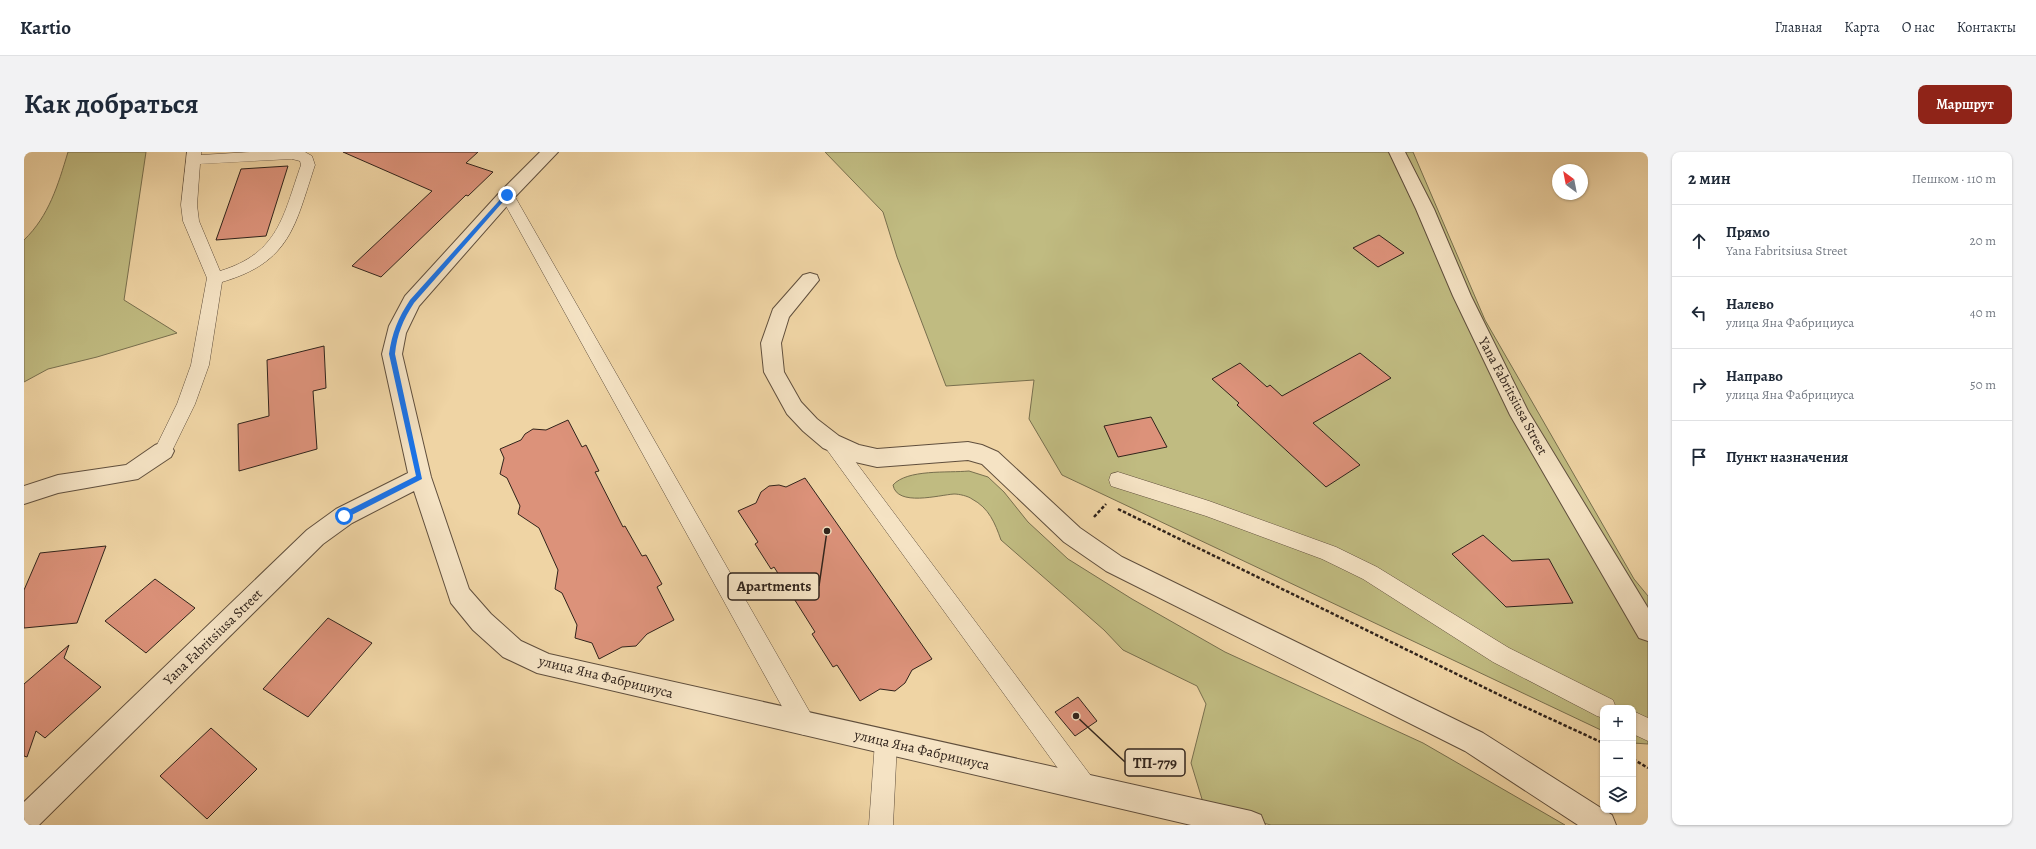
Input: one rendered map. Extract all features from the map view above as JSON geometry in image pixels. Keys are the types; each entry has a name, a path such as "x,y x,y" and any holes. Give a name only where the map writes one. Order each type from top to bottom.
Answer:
{"street":[{"name":"улица Яна Фабрициуса","path":"550,152 507,195 412,302 402,317 394,335 392,354 420,477 459,595 482,622 512,649 546,665 1251,825"},
{"name":"Yana Fabritsiusa Street","path":"1397,152 1425,209 1462,296 1520,415 1648,630"},
{"path":"810,280 780,314 771,343 774,372 794,408 810,425 831,442 855,453 877,458 968,451 982,454 990,458 1072,535 1114,564 1474,742 1602,825"},
{"path":"24,495 58,484 130,473 163,451"},
{"name":"Yana Fabritsiusa Street","path":"24,821 316,537 344,516 420,477"}],"lane":[{"path":"163,451 186,404 200,365 216,278 191,220 189,205 194,156 292,154 300,155 307,159 308,164 286,229 281,238 262,259 251,267 216,278"},
{"path":"507,195 804,724"},
{"path":"831,442 1086,788"},
{"path":"1118,480 1209,508 1330,553 1370,574 1501,655 1600,705"},
{"path":"1636,724 1648,730"},
{"path":"881,825 886,742"}],"path":[{"path":"1090,522 1105,503 1514,702 1600,742"},
{"path":"1636,761 1648,768"}],"shaded area":[{"path":"68,152 146,152 124,300 177,333 97,357 48,369 24,382 24,240 40,221 52,199"},
{"path":"825,152 1413,152 1485,320 1634,579 1648,596 1648,744 1636,743 1636,705 1600,705 1600,730 1062,475 1029,419 1034,380 946,386 897,257 883,212"},
{"path":"969,471 988,477 1004,492 1028,522 1068,559 1132,599 1225,652 1423,743 1565,825 1271,825 1205,809 1191,763 1206,704 1197,686 1123,650 1104,630 1001,540 991,516 978,503 968,497 956,494 910,498 902,496 896,492 893,485 899,480 908,476 918,474"}],"building":[{"path":"343,152 478,152 466,163 493,172 468,196 466,195 381,277 352,266 432,191"},
{"path":"288,166 266,236 216,240 241,169"},
{"path":"1379,235 1404,253 1378,267 1353,248"},
{"path":"324,346 326,388 313,391 317,449 239,471 238,424 269,416 267,360"},
{"path":"1360,353 1391,378 1313,423 1360,465 1326,487 1237,405 1239,403 1212,379 1240,363 1267,387 1270,385 1282,396"},
{"path":"1151,417 1167,447 1118,457 1104,426"},
{"path":"568,420 582,447 586,445 599,471 595,472 623,527 625,526 642,556 646,555 662,584 657,587 674,620 647,634 636,646 622,647 599,659 592,643 575,638 577,625 562,593 555,589 558,570 539,528 518,514 520,506 507,478 500,474 504,458 500,449 521,440 525,434 533,429 546,430"},
{"path":"805,478 932,659 912,670 905,683 895,691 880,689 860,701 837,665 833,667 812,634 815,632 774,567 771,569 755,544 758,542 738,511 756,503 761,492 769,486 779,485 786,487"},
{"path":"1483,535 1512,561 1549,559 1573,603 1506,607 1452,554"},
{"path":"106,546 77,623 24,628 24,590 40,553"},
{"path":"155,579 195,608 146,653 105,621"},
{"path":"328,618 372,643 308,717 263,689"},
{"path":"69,645 64,658 101,687 45,738 36,731 27,757 24,756 24,684"},
{"path":"1078,697 1097,721 1075,736 1055,712"},
{"path":"211,728 257,769 207,819 160,776"}],"place":[{"name":"Apartments","path":"827,531"},
{"name":"ТП-779","path":"1076,716"}],"route":[{"path":"344,516 420,477 392,354 394,335 402,317 412,302 507,195"}]}
